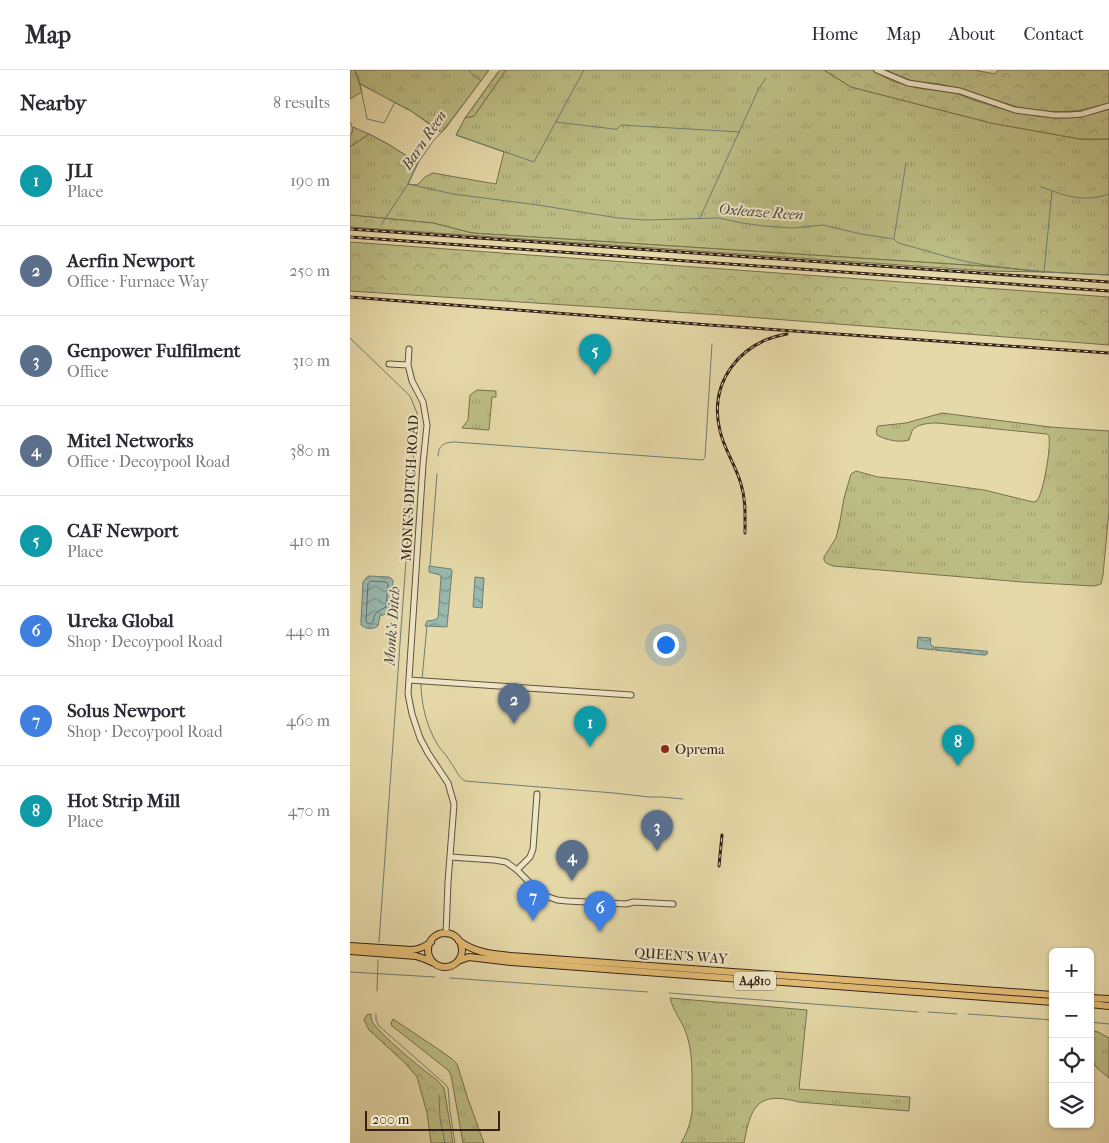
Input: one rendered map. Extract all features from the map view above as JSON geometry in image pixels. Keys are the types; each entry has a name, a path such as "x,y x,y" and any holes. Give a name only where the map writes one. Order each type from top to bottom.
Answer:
{"main road":[{"path":"350,946 421,949 440,934 446,934"},
{"name":"QUEEN'S WAY","path":"446,934 452,935 468,948 483,953 511,956 1049,995"},
{"path":"458,961 462,954 459,941"},
{"path":"431,942 429,952 435,964"},
{"name":"QUEEN'S WAY","path":"350,951 416,956 439,966 448,967 469,957 520,963 1049,1002"},
{"path":"1094,998 1109,999"},
{"path":"1094,1004 1109,1006"}],"street":[{"path":"877,70 908,83 960,91 1015,110 1069,115 1082,114 1109,106"},
{"name":"MONK'S DITCH ROAD","path":"409,349 408,365 412,381 423,402 427,424 408,694 416,727 428,753 445,776 454,804 446,934"},
{"path":"389,364 408,365"},
{"path":"409,680 631,695"},
{"path":"517,870 530,857 533,850 537,794"},
{"path":"450,857 499,860 510,864 536,889 556,900 567,902 673,904"}],"green space":[{"path":"350,70 355,70 362,92 350,99"},
{"path":"355,70 489,70 442,132 411,111 360,84"},
{"path":"500,70 506,70 474,116 465,118"},
{"path":"506,70 824,70 851,87 991,123 1080,139 1109,139 1109,275 472,233 433,223 350,215 350,147 369,134 418,163 408,184 417,185 425,177 433,173 496,184 504,152 456,135 465,118 474,116"},
{"path":"824,70 872,70 892,81 918,88 955,93 1010,111 1037,116 1064,118 1109,109 1109,139 1080,139 991,123 851,87"},
{"path":"885,70 974,70 995,74 998,70 1109,70 1109,103 1077,111 1050,112 1020,108 940,84 912,81"},
{"path":"353,127 369,134 350,147 350,135"},
{"path":"350,215 433,223 472,233 997,267 1044,272 988,271 350,227"},
{"path":"350,242 1109,297 1109,345 721,315 350,291"},
{"path":"477,390 496,391 496,397 492,397 489,430 462,428 468,420 470,395"},
{"path":"942,413 1050,427 1109,431 1109,511 1101,584 1094,586 1022,582 833,566 826,563 824,557 836,538 851,474 856,471 878,477 984,490 1033,502 1037,501 1040,496 1048,459 1049,436 1047,434 937,423 916,427 912,431 909,440 905,441 893,440 877,435 878,426 906,423"},
{"path":"670,998 807,1010 799,1089 910,1097 909,1111 799,1102 774,1098 765,1100 754,1110 744,1143 681,1143 692,1115 692,1063 686,1033"},
{"path":"371,1014 375,1026 444,1088 453,1143 431,1143 427,1113 417,1077 405,1063 369,1030 364,1020 367,1015"},
{"path":"393,1019 457,1064 484,1143 463,1143 451,1075 448,1070 392,1026"},
{"path":"1094,1031 1109,1038 1109,1078 1094,1064"}],"water":[{"path":"429,566 451,569 452,571 447,627 425,626 427,621 438,618 441,577 429,572"},
{"path":"369,576 389,577 393,581 390,612 380,616 378,626 367,628 361,625 363,582"},
{"path":"475,577 484,578 482,608 473,607"},
{"path":"918,637 931,638 930,644 934,647 933,650 917,648"},
{"path":"935,647 987,651 988,653 983,655 935,650"}],"waterway":[{"path":"355,70 360,84 367,119 384,123 395,102"},
{"path":"468,70 481,81"},
{"name":"Barn Reen","path":"381,225 434,140 445,129 489,70"},
{"path":"462,124 456,135 534,162 584,70"},
{"path":"465,118 498,72"},
{"path":"700,218 759,88 766,78"},
{"path":"361,84 375,92"},
{"path":"388,99 411,111 440,132"},
{"name":"Monk's Ditch","path":"350,122 352,127 350,135"},
{"path":"556,122 614,129 621,125 740,132"},
{"path":"369,134 418,163"},
{"path":"894,238 906,163"},
{"name":"Oxleaze Reen","path":"408,184 453,194 618,218 645,220 719,218 742,223 792,228 823,225 894,239 898,243 968,262 1021,270 1109,275"},
{"path":"1041,187 1067,196 1082,198 1099,197 1109,194"},
{"path":"1044,272 1052,191"},
{"name":"Monk's Ditch","path":"350,338 410,396 417,413 379,942"},
{"path":"438,456 439,449 443,445 455,442 703,460 705,457 712,344"},
{"path":"430,566 437,474"},
{"path":"422,679 427,626"},
{"path":"421,683 422,700 431,732 439,747 465,781 683,799"},
{"name":"Monk's Ditch","path":"377,991 378,960"},
{"path":"350,972 435,977"},
{"path":"450,978 648,992"},
{"path":"669,993 918,1012"},
{"path":"928,1012 957,1014"},
{"name":"Monk's Ditch","path":"376,1014 379,1026 448,1088 455,1143"},
{"path":"968,1014 1049,1020"},
{"path":"1094,1022 1109,1024"},
{"path":"439,1095 440,1118 445,1143"}],"railway":[{"path":"350,229 1109,282"},
{"path":"350,237 1109,291"},
{"path":"350,297 709,325 1109,353"},
{"path":"745,533 743,490 720,431 719,396 731,367 742,355 770,338 787,334"},
{"path":"719,866 722,835"}],"place":[{"name":"CAF Newport","path":"595,375"},
{"name":"Aerfin Newport","path":"514,724"},
{"name":"JLI","path":"590,747"},
{"name":"Oprema","path":"665,749"},
{"name":"Hot Strip Mill","path":"958,766"},
{"name":"Genpower Fulfilment","path":"657,851"},
{"name":"Mitel Networks","path":"572,881"},
{"name":"Solus Newport","path":"533,921"},
{"name":"Ureka Global","path":"600,932"}]}
